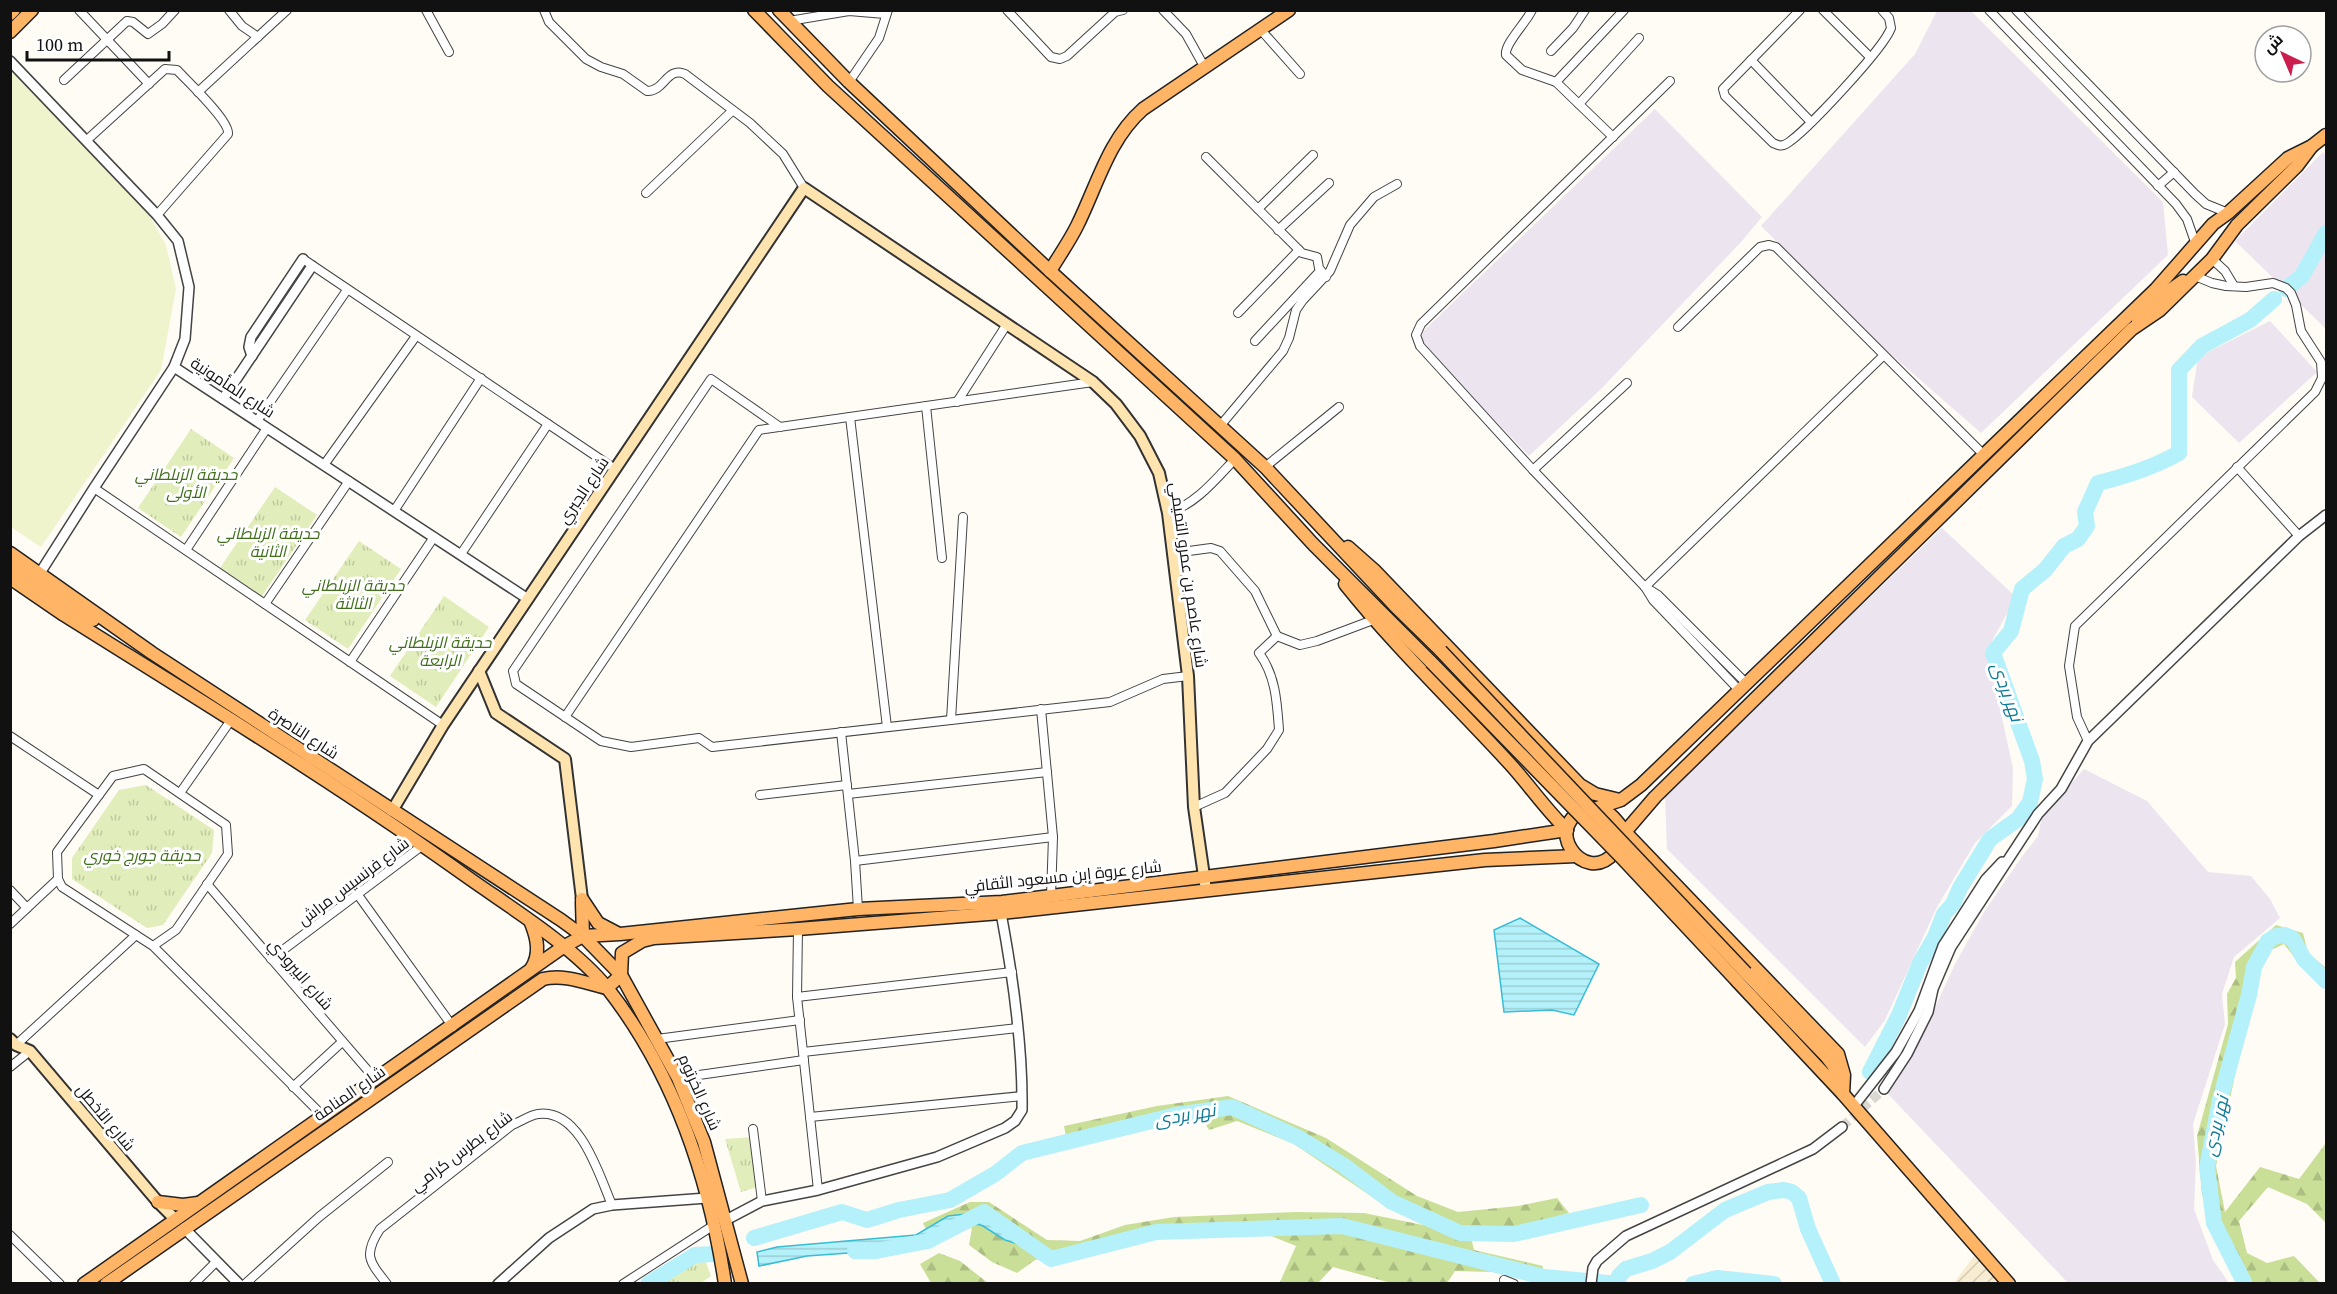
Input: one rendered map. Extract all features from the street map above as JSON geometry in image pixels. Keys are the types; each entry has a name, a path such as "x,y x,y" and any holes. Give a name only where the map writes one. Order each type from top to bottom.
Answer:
{"main road":[{"path":"10,14 14,10"},
{"path":"10,32 32,10"},
{"path":"754,10 828,86 1235,459 1314,544 1623,859 1742,977 1826,1056 1838,1074 1843,1094 1853,1107 2009,1284"},
{"path":"778,10 849,82 1050,271 1265,467 1304,511 1441,651 1742,977"},
{"path":"1050,271 1077,225 1096,182 1131,120 1143,109 1284,12"},
{"path":"2312,146 2297,166 2237,225 2212,259 2160,310 2132,329 1655,796 1625,832 1617,850 1607,859 1588,862 1576,856 1568,844 1567,830 1578,813 1621,800 1641,785 2156,289 2213,224 2288,158 2312,146 2326,135"},
{"name":"شارع عاصم بن عمرو التميمي","path":"804,189 1093,381 1116,404 1140,436 1159,473 1174,553 1188,676 1194,807 1206,890"},
{"name":"شارع الجبري","path":"392,811 443,725 804,189"},
{"path":"1304,511 1374,570 1580,785 1595,794 1621,800"},
{"path":"1314,544 1373,620 1511,765 1567,830"},
{"name":"شارع الناصرة","path":"10,553 152,653 583,936"},
{"path":"10,567 105,627 152,653"},
{"name":"شارع الناصرة","path":"10,578 423,845 531,922 586,966 607,988 646,1044 667,1082 692,1143 707,1198 720,1222"},
{"path":"479,671 496,713 565,759 582,899 583,936"},
{"path":"1537,834 1544,819 1542,803"},
{"path":"1597,808 1611,814 1625,832 1838,1054 1844,1074 1843,1094"},
{"name":"شارع عروة إبن مسعود الثقافي","path":"563,947 583,936 858,909 1002,902 1567,830"},
{"name":"شارع عروة إبن مسعود الثقافي","path":"621,975 622,952 642,941 654,938 1001,913 1485,860 1576,856"},
{"path":"582,899 598,923 620,934"},
{"path":"531,922 537,948 534,968"},
{"name":"شارع الخرتوم","path":"583,936 621,975 678,1078 704,1142 720,1222 741,1284"},
{"name":"شارع المنامة","path":"106,1284 205,1201 563,947"},
{"path":"534,968 544,965 549,969 549,974 543,979"},
{"path":"543,979 555,976 607,988 621,975"},
{"name":"شارع المنامة","path":"84,1284 180,1224 543,979"},
{"name":"شارع الأخطل","path":"13,1042 30,1051 158,1202 180,1224"},
{"path":"158,1202 183,1205 205,1201"},
{"path":"720,1222 725,1284"}],"street":[{"path":"79,10 149,84"},
{"path":"64,80 129,20 148,34 162,24 175,10"},
{"path":"228,10 242,26 258,37"},
{"path":"198,92 287,10"},
{"path":"544,10 549,22 591,63 623,74 650,91 656,89 673,73 682,73 750,123 783,154 804,189"},
{"path":"1007,10 1051,57 1060,59 1067,56 1117,11"},
{"path":"1163,10 1186,34 1205,68"},
{"path":"1532,10 1526,22 1506,47 1505,53 1522,70 1556,82 1613,137"},
{"path":"1551,51 1573,28 1585,10"},
{"path":"1556,82 1624,10"},
{"path":"1800,10 1724,87 1723,91 1725,96 1775,145 1787,143 1811,122 1870,57 1891,28 1889,18 1882,10"},
{"path":"1823,10 1870,57"},
{"path":"1989,10 2158,186 2187,219 2195,242"},
{"path":"2016,10 2206,204 2228,213"},
{"path":"428,11 449,52"},
{"path":"788,21 849,11 886,12 879,38 849,82"},
{"path":"1261,30 1300,74"},
{"path":"1580,104 1639,38"},
{"path":"1751,60 1811,122"},
{"name":"شارع المأمونية","path":"10,61 158,215 178,242 189,287 185,339 174,367 528,599"},
{"path":"87,140 165,69 174,69 198,92 227,124 228,134 158,215"},
{"path":"1670,81 1421,324 1416,335 1420,346 1533,470 1645,587 1658,595 1743,687"},
{"path":"646,193 732,111"},
{"path":"1258,209 1313,155"},
{"path":"1206,157 1299,250 1305,255 1317,257 1323,274"},
{"path":"2158,186 2174,172"},
{"path":"1278,230 1329,183"},
{"path":"1255,341 1334,266 1345,233 1355,217 1374,197 1397,184"},
{"path":"1678,327 1757,250 1769,245 1780,249 1883,356 1984,455"},
{"path":"1238,313 1299,250"},
{"path":"252,356 249,347 251,338 303,259 615,469"},
{"path":"2212,259 2225,271 2234,286"},
{"path":"223,399 312,266"},
{"path":"1220,426 1283,351 1299,305 1323,274"},
{"path":"2088,741 2077,717 2068,666 2075,626 2315,392 2322,378 2317,355 2301,331 2294,298 2286,288 2273,283 2246,287 2234,286 2212,283 2194,276"},
{"path":"257,421 347,290"},
{"path":"957,402 1007,324"},
{"path":"324,465 416,336"},
{"path":"1645,587 1883,356"},
{"path":"40,573 174,367"},
{"path":"394,511 481,378"},
{"path":"780,427 711,379 513,672 516,684 601,741 631,747 699,738 712,747 1110,702 1163,679 1188,676"},
{"path":"566,717 759,430 1093,381"},
{"path":"1533,470 1627,383"},
{"path":"926,406 942,558"},
{"path":"1265,467 1339,407"},
{"path":"850,417 887,727"},
{"path":"460,554 548,424"},
{"path":"186,550 267,428"},
{"path":"1168,513 1180,509 1199,496 1235,459"},
{"path":"2237,467 2299,536"},
{"path":"265,604 348,481"},
{"path":"94,488 443,725"},
{"path":"1884,1089 1907,1054 1928,1012 1933,989 1952,947 2038,814 2061,789 2088,741 2299,536 2326,515"},
{"path":"951,720 963,517"},
{"path":"350,662 434,537"},
{"path":"1174,553 1211,548 1220,551 1255,591 1277,636 1300,645 1373,620"},
{"path":"1194,807 1225,793 1267,749 1279,730 1273,680 1269,666 1259,653 1277,636"},
{"path":"1041,709 1053,837 1051,896"},
{"path":"180,793 231,720"},
{"path":"841,732 858,909"},
{"path":"10,736 99,795"},
{"path":"153,946 176,930 228,854 226,825 144,769 113,776 57,852 58,879 62,887 153,946 324,1117"},
{"path":"760,795 847,790 1047,772"},
{"path":"1853,1107 1896,1052 1918,1011 1943,946 1986,879 2027,833"},
{"path":"855,861 1053,837"},
{"name":"شارع فرنسيس مراش","path":"271,959 423,845"},
{"path":"10,924 58,879"},
{"name":"شارع البيرودي","path":"207,884 376,1080"},
{"path":"10,890 27,908"},
{"path":"358,895 453,1027"},
{"path":"624,1284 720,1222 762,1201 818,1190 937,1157 1005,1128 1019,1116 1022,1110 1022,1095 1018,1028 1012,972 1001,913"},
{"path":"798,929 798,997 818,1190"},
{"path":"13,1042 136,935"},
{"path":"798,997 1012,972"},
{"path":"657,1039 800,1020"},
{"path":"678,1078 804,1056 1018,1028"},
{"path":"293,1087 342,1042"},
{"path":"10,1067 30,1051"},
{"path":"810,1117 1022,1095"},
{"name":"شارع بطرس كرامي","path":"387,1284 369,1256 371,1243 380,1229 513,1125 537,1114 558,1115 581,1137 612,1205"},
{"path":"1591,1280 1598,1261 1626,1236 1813,1149 1842,1127"},
{"path":"753,1129 762,1201"},
{"path":"245,1284 319,1217 388,1162"},
{"path":"498,1284 549,1238 593,1209 612,1205 707,1198"},
{"path":"180,1224 239,1284"},
{"path":"10,1235 60,1284"},
{"path":"194,1284 216,1262"},
{"path":"1504,1280 1514,1284"}],"shaded area":[{"path":"1937,11 1971,11 2163,202 2168,255 1981,433 1878,343 1761,226 1915,54"},
{"path":"1655,109 1762,217 1742,241 1600,390 1529,456 1416,338"},
{"path":"2323,152 2326,155 2326,329 2235,241"},
{"path":"2270,321 2317,372 2239,443 2192,397 2198,357"},
{"path":"1942,528 2016,597 1987,650 2013,768 2012,806 1975,843 1937,907 1885,1020 1865,1047 1667,849 1665,795"},
{"path":"2084,769 2147,801 2208,872 2251,876 2270,899 2280,918 2234,957 2222,994 2225,1024 2193,1124 2196,1162 2194,1209 2213,1260 2229,1283 2068,1283 1887,1093 1915,1051 1955,964 1984,912 2038,836 2042,817"},
{"path":"1977,1252 2006,1284 1953,1284"}],"green space":[{"path":"10,67 148,213 166,245 176,289 161,370 41,547 11,527"},
{"name":"حديقة الزبلطاني الأولى","path":"191,429 234,458 181,537 138,508"},
{"name":"حديقة الزبلطاني الثانية","path":"275,487 317,515 262,596 220,568"},
{"name":"حديقة الزبلطاني الثالثة","path":"359,541 401,569 348,649 305,620"},
{"name":"حديقة الزبلطاني الرابعة","path":"444,596 489,627 436,707 390,676"},
{"name":"حديقة جورج خوري","path":"146,785 214,830 212,853 163,925 147,928 72,879 72,858 119,790"},
{"path":"2276,925 2303,933 2308,953 2326,968 2326,988 2297,961 2284,944 2271,950 2254,984 2216,1166 2225,1212 2260,1167 2299,1179 2326,1143 2326,1223 2307,1204 2268,1187 2239,1221 2247,1253 2267,1263 2294,1256 2320,1283 2240,1283 2216,1240 2202,1194 2197,1136 2228,1024 2227,994 2236,978 2235,962"},
{"path":"1228,1096 1326,1138 1417,1196 1458,1212 1518,1206 1557,1198 1569,1213 1520,1227 1469,1230 1474,1250 1543,1266 1541,1283 1493,1272 1455,1271 1447,1283 1391,1283 1333,1267 1318,1283 1265,1283 1280,1282 1296,1246 1264,1233 1226,1237 1169,1236 1123,1248 1060,1254 1035,1260 1017,1273 992,1262 969,1245 972,1228 928,1234 923,1223 970,1202 989,1202 1047,1240 1080,1241 1125,1225 1174,1217 1295,1212 1364,1213 1423,1225 1387,1207 1294,1144 1237,1121 1209,1130 1202,1118 1172,1121 1068,1148 1064,1126 1157,1106"},
{"path":"752,1137 757,1187 741,1192 725,1139"},
{"path":"702,1252 711,1276 701,1283 652,1284"},
{"path":"939,1253 960,1261 988,1283 931,1283 920,1264"}],"water":[{"path":"1520,918 1599,964 1574,1015 1552,1010 1504,1012 1494,930"},
{"path":"984,1212 1038,1250 1005,1240 969,1220 928,1241 876,1251 807,1256 759,1266 757,1252 777,1247 916,1235 948,1216"}],"waterway":[{"name":"نهر بردى","path":"2286,289 2302,276 2326,233"},
{"name":"نهر بردى","path":"1870,1072 1899,1015 1920,963 1935,937 1944,914 1953,904 1960,888 1990,839 2018,819 2030,802 2035,779 2032,761 1993,653 2011,631 2022,589 2045,570 2064,546 2078,539 2087,526 2085,512 2098,483 2139,471 2179,453 2179,370 2202,346 2250,320 2274,299"},
{"name":"نهر بردى","path":"2245,1284 2214,1223 2207,1167 2220,1100 2249,995 2254,967 2268,941 2276,936 2285,935 2293,939 2304,959 2326,981"},
{"name":"نهر بردى","path":"754,1238 842,1212 867,1220 899,1210 950,1200 995,1174 1022,1153 1176,1115 1232,1107 1299,1138 1343,1165 1392,1202 1460,1233 1514,1234 1641,1205"},
{"path":"1617,1282 1626,1269 1652,1261 1670,1252 1725,1210 1768,1192 1784,1190 1792,1192 1799,1198 1808,1229 1833,1284"},
{"name":"نهر بردى","path":"855,1251 876,1251 928,1241 984,1212 1051,1259 1156,1232 1342,1226 1544,1277 1619,1284"},
{"name":"نهر بردى","path":"648,1284 695,1255 713,1254"},
{"name":"نهر بردى","path":"1693,1284 1717,1278 1774,1284"}],"tunnel":[{"path":"1842,1127 1884,1089"}]}
